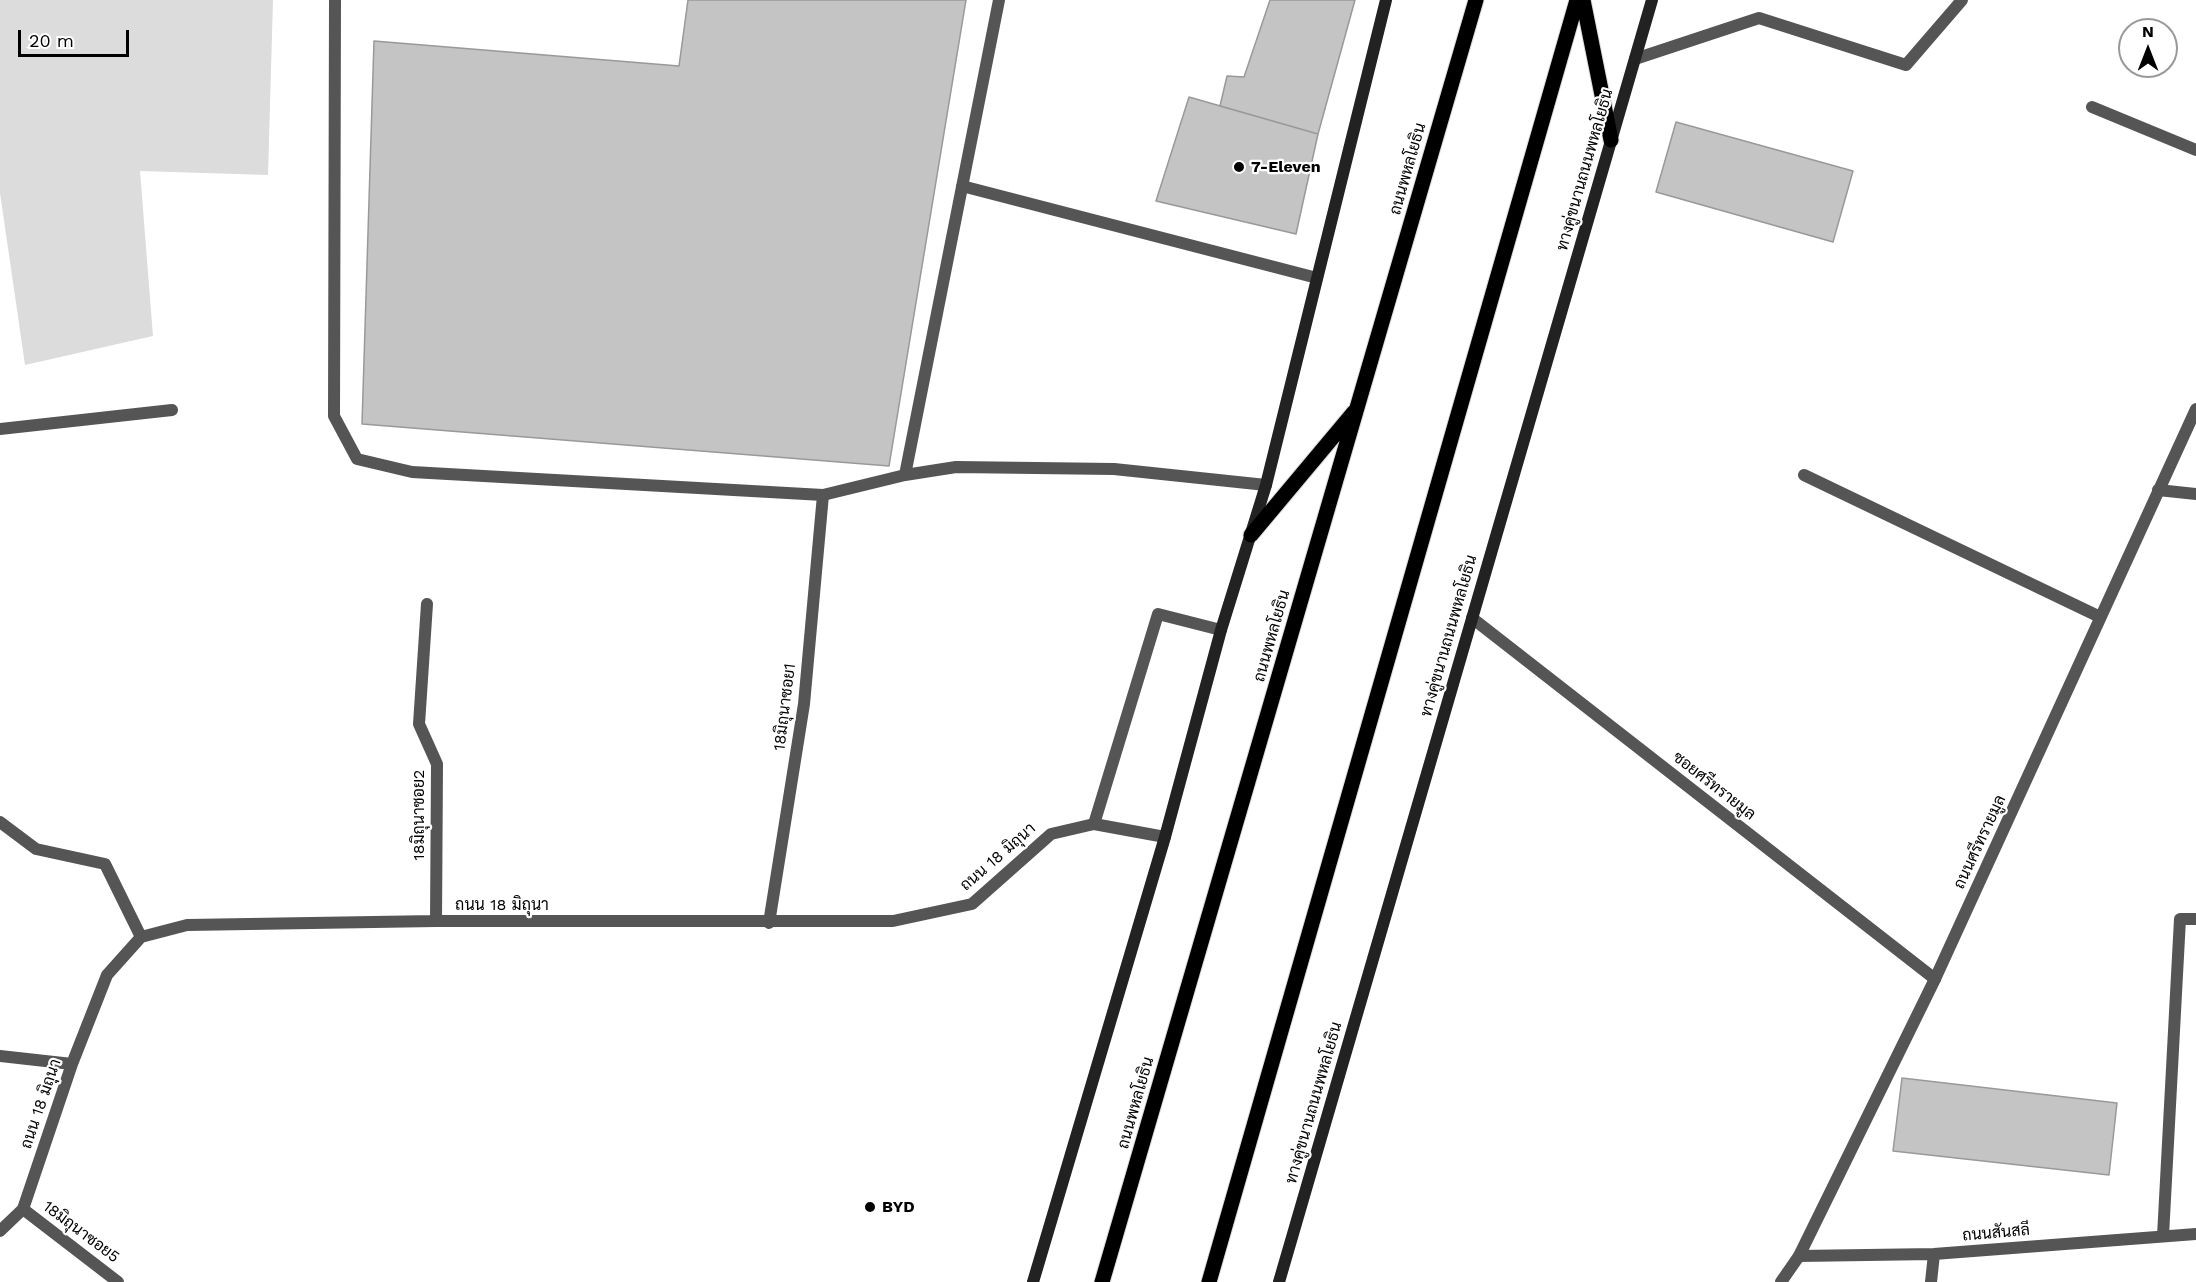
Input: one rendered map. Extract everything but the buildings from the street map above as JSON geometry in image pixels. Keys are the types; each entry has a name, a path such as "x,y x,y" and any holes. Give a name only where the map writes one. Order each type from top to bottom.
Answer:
{"main road":[{"path":"1034,1282 1166,837 1221,630 1266,485 1386,0"},
{"name":"ถนนพหลโยธิน","path":"1102,1282 1476,0"},
{"path":"1209,1282 1577,0"},
{"path":"1583,0 1611,140"},
{"name":"ทางคู่ขนานถนนพหลโยธิน","path":"1279,1282 1652,0"},
{"path":"1251,535 1357,407"}],"street":[{"path":"336,0 334,416 357,459 412,472 823,495 905,475 956,467 1114,469 1266,485"},
{"path":"905,475 999,0"},
{"path":"1635,59 1759,18 1906,65 1962,0"},
{"path":"2092,107 2196,150"},
{"path":"962,186 1317,278"},
{"name":"ถนนศรีทรายมูล","path":"1781,1282 1799,1256 1935,979 2196,409"},
{"path":"0,429 172,410"},
{"path":"1804,475 2100,617"},
{"path":"2158,490 2196,494"},
{"name":"18มิถุนาซอย1","path":"769,922 804,704 823,495"},
{"name":"18มิถุนาซอย2","path":"427,604 419,724 437,764 436,921"},
{"path":"1094,824 1158,614 1221,630"},
{"name":"ซอยศรีทรายมูล","path":"1472,618 1935,979"},
{"path":"0,822 36,849 105,864 141,937"},
{"name":"ถนน 18 มิถุนา","path":"0,1231 23,1209 72,1064 107,975 141,937 187,925 436,921 893,921 972,904 1051,834 1094,824 1166,837"},
{"path":"2163,1236 2180,919 2196,919"},
{"path":"0,1056 72,1064"},
{"name":"18มิถุนาซอย5","path":"23,1209 118,1282"},
{"name":"ถนนสันสลี","path":"1799,1256 1934,1254 2196,1234"},
{"path":"1931,1282 1934,1254"}],"shaded area":[{"path":"0,0 273,0 268,175 140,171 153,336 25,365 0,193"}],"place":[{"name":"7-Eleven","path":"1239,167"},
{"name":"BYD","path":"870,1207"}]}
